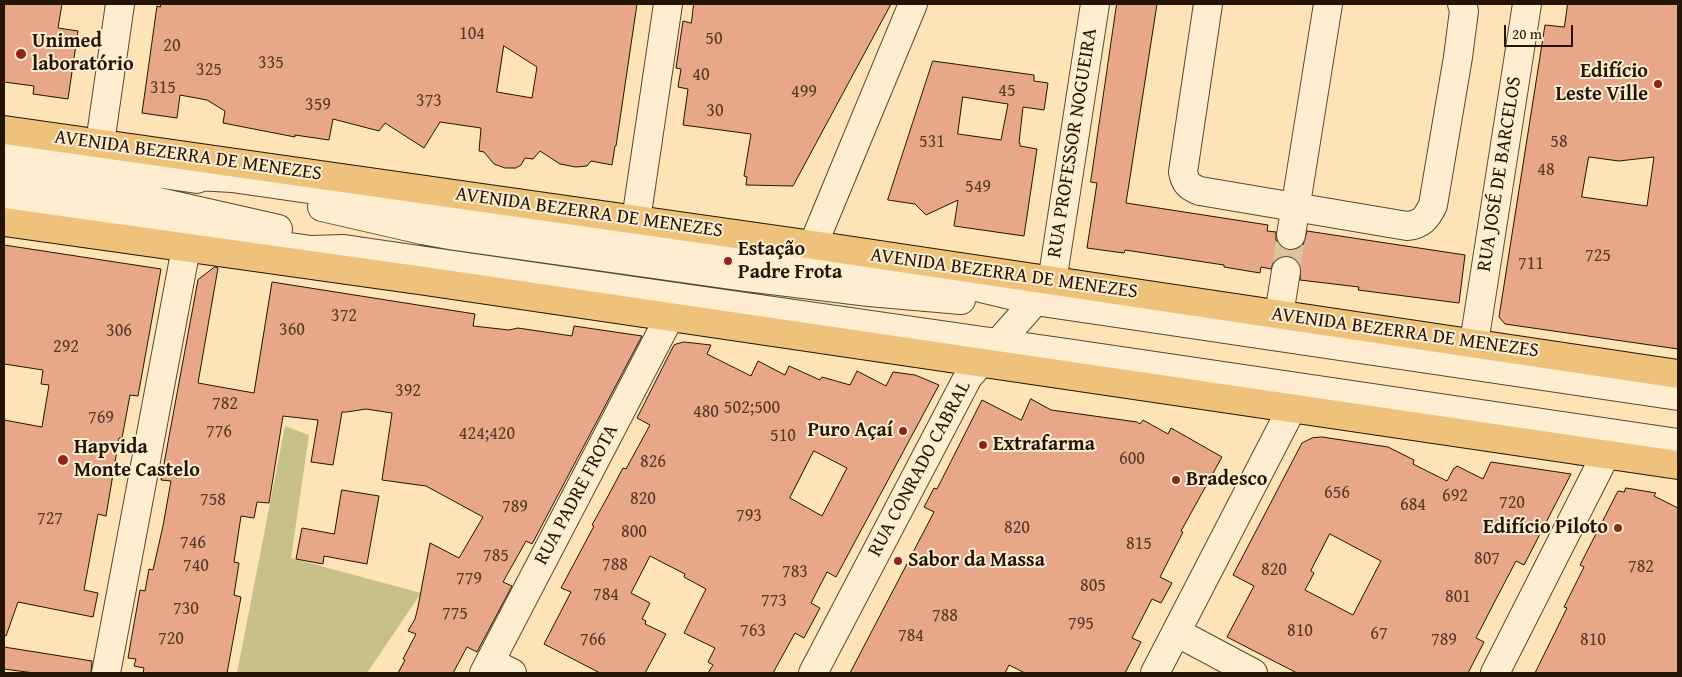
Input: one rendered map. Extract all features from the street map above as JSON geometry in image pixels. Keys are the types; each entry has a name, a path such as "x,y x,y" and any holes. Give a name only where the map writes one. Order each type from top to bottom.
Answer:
{"main road":[{"name":"AVENIDA BEZERRA DE MENEZES","path":"4,130 813,246 1044,291 1279,315 1678,374"},
{"path":"4,222 669,318 989,353 1292,408 1678,465"}],"street":[{"path":"100,143 120,4"},
{"path":"636,220 668,4"},
{"path":"813,246 913,4"},
{"name":"RUA PROFESSOR NOGUEIRA","path":"1044,291 1095,4"},
{"path":"1208,4 1183,172 1185,180 1190,187 1200,191 1406,226 1418,225 1428,216 1433,206 1458,57 1464,11 1462,4"},
{"path":"1291,235 1328,4"},
{"name":"RUA JOSÉ DE BARCELOS","path":"1474,344 1526,4"},
{"name":"AVENIDA BEZERRA DE MENEZES","path":"4,151 179,176 455,236 735,275 869,292 952,300 1044,291 1678,396"},
{"path":"4,179 141,198 315,238 344,249"},
{"path":"4,206 311,250 344,249 989,353 1678,443"},
{"path":"106,673 186,248"},
{"path":"1279,315 1286,271"},
{"name":"RUA CONRADO CABRAL","path":"813,673 968,377 1044,291"},
{"name":"RUA PADRE FROTA","path":"495,670 669,318"},
{"path":"1155,673 1292,408"},
{"path":"1495,673 1606,454"},
{"path":"1176,632 1253,673"}],"shaded area":[{"path":"285,426 309,435 291,558 421,593 367,673 237,673"}],"building":[{"path":"4,4 62,4 58,28 78,31 68,99 33,94 34,86 4,82"},
{"path":"161,4 637,4 612,165 591,161 587,166 576,167 560,164 540,151 533,159 525,158 521,165 516,168 505,168 494,164 484,152 479,151 481,128 440,122 424,148 385,123 379,131 333,119 329,140 295,135 295,137 223,123 225,111 207,100 180,95 177,118 142,113 157,6 160,7","holes":["504,46 537,67 532,98 497,92"]},
{"path":"694,4 891,4 793,186 746,185 747,177 744,176 751,134 683,125 688,89 678,87 681,69 676,68 683,21 691,23"},
{"path":"1117,4 1157,4 1126,203 1268,225 1267,231 1276,232 1276,240 1281,247 1289,250 1296,250 1303,245 1307,231 1465,255 1459,303 1358,290 1359,287 1300,280 1300,265 1295,259 1288,256 1280,257 1274,261 1271,269 1261,267 1260,273 1224,267 1224,265 1125,250 1124,253 1087,248 1097,183 1091,182"},
{"path":"1568,4 1678,4 1678,349 1505,324 1499,317 1545,25 1564,27","holes":["1589,157 1619,161 1654,157 1647,206 1582,197"]},
{"path":"933,61 1034,75 1034,81 1048,83 1044,110 1023,107 1020,146 1037,149 1024,236 954,226 958,200 926,215 915,204 888,200","holes":["963,97 1008,104 1001,140 958,134"]},
{"path":"4,245 161,269 138,396 130,395 122,438 119,438 106,516 98,514 84,590 98,593 93,617 18,602 6,636 4,635 4,420 42,427 49,385 41,384 43,370 4,364"},
{"path":"215,267 218,268 198,383 254,393 272,282 475,314 473,326 509,330 518,328 572,336 574,326 642,336 532,544 526,541 503,582 512,586 477,652 467,647 453,673 398,673 416,634 408,631 415,619 418,607 430,543 459,558 483,517 426,486 382,480 392,413 366,409 342,412 333,465 311,462 318,420 283,416 269,503 257,502 254,518 241,516 234,562 239,563 234,595 241,597 227,673 143,673 144,668 134,666 136,659 128,658 140,590 145,591 149,569 153,570 163,526 171,481 161,480 198,280"},
{"path":"684,342 711,345 707,354 751,376 758,361 785,375 789,366 820,380 822,377 850,385 857,371 886,386 893,372 915,375 939,385 836,577 827,572 811,603 820,608 804,638 795,633 773,673 708,673 713,665 708,662 715,648 684,633 706,589 684,577 685,574 650,556 631,593 650,603 642,619 646,621 645,624 666,634 645,673 600,673 544,644 571,592 561,588 623,468 626,469 650,425 637,418 674,345","holes":["814,451 847,468 822,516 790,498"]},
{"path":"1031,399 1051,410 1137,422 1140,424 1143,420 1168,434 1171,428 1222,457 1181,531 1183,532 1160,577 1172,583 1161,603 1152,599 1132,638 1141,642 1125,673 1025,673 1009,665 1005,673 850,673 934,512 924,507 934,488 937,489 982,400 1021,420"},
{"path":"1322,437 1388,447 1414,460 1413,464 1447,481 1457,466 1483,479 1491,462 1571,474 1524,565 1516,561 1495,601 1476,638 1484,642 1468,673 1297,673 1227,637 1254,586 1233,575 1302,443 1312,438","holes":["1330,534 1381,561 1353,615 1305,590 1314,573 1311,571"]},
{"path":"1626,488 1656,493 1654,496 1678,508 1678,673 1535,673 1567,608 1564,607 1584,567 1580,565 1618,491 1624,492"},
{"path":"342,490 379,496 367,564 324,556 323,564 296,559 302,528 334,534"},
{"path":"4,647 92,661 91,673 34,673 4,669"}],"tunnel":[{"path":"1286,271 1291,235"}],"place":[{"name":"Unimed laboratório","path":"21,54"},
{"name":"Edifício Leste Ville","path":"1658,84"},
{"name":"Estação Padre Frota","path":"728,261"},
{"name":"Puro Açaí","path":"903,431"},
{"name":"Extrafarma","path":"983,445"},
{"name":"Hapvida Monte Castelo","path":"63,460"},
{"name":"Bradesco","path":"1176,480"},
{"name":"Edifício Piloto","path":"1618,528"},
{"name":"Sabor da Massa","path":"898,561"}]}
